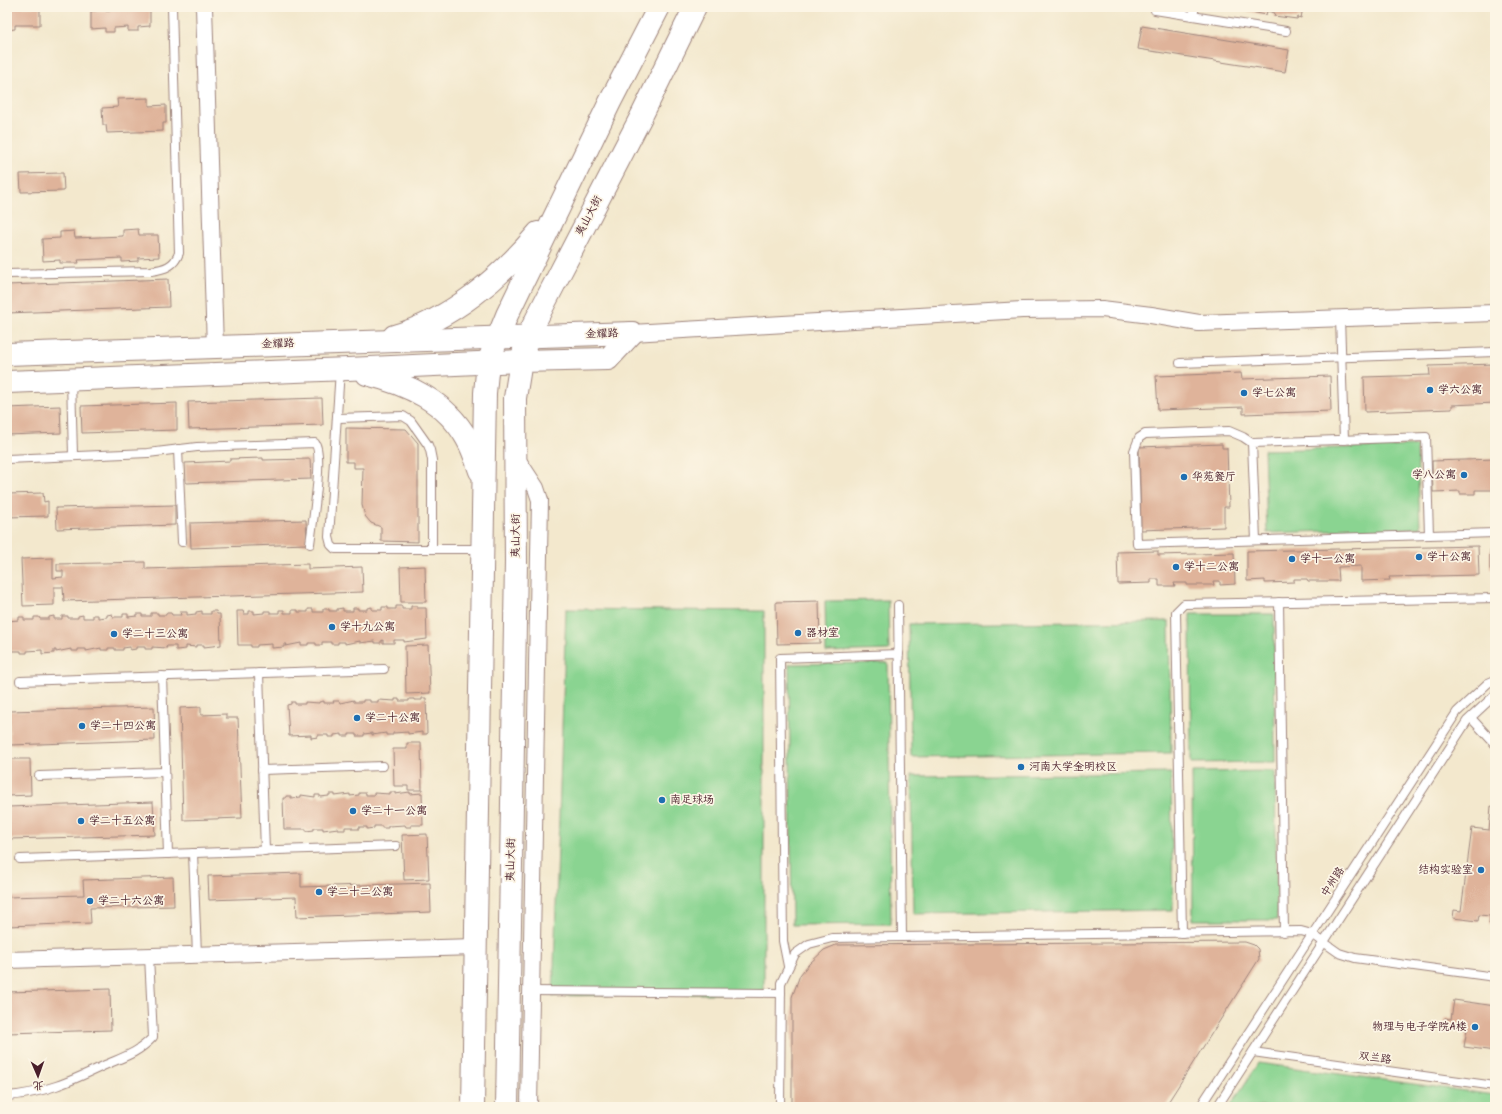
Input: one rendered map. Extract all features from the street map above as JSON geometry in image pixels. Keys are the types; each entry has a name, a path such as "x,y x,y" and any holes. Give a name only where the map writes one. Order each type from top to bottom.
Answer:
{"main road":[{"path":"473,1107 485,393 488,362 498,337 558,209 610,102 659,7"},
{"name":"夷山大街","path":"506,1107 516,569 515,398 521,360 528,336 642,115 695,7"},
{"path":"368,343 400,334 456,308 519,256 558,209"},
{"name":"金耀路","path":"7,354 632,333"},
{"name":"金耀路","path":"7,382 344,370 521,360 608,359 632,333"},
{"path":"344,370 369,374 411,388 439,404 457,423 468,440 484,481"}],"street":[{"path":"204,7 214,346"},
{"path":"632,333 1022,310 1102,309 1150,314 1199,323 1495,313"},
{"path":"515,456 536,488 540,500 529,1107"},
{"path":"7,960 476,947"}],"lane":[{"path":"7,274 151,271 167,268 177,259 179,253 172,7"},
{"path":"1193,16 1195,7"},
{"path":"1155,10 1286,31"},
{"path":"1340,318 1344,440"},
{"path":"1180,363 1495,352"},
{"path":"344,370 338,418 329,537 331,545 335,549 482,549"},
{"path":"71,380 74,456"},
{"path":"338,418 403,416 411,421 428,445 432,460 432,549"},
{"path":"1429,535 1426,438 1252,443 1229,431 1145,434 1139,438 1134,451 1137,544 1429,535 1495,532"},
{"path":"7,459 148,453 178,449 315,443 318,452 317,480 310,544"},
{"path":"1252,443 1256,540"},
{"path":"178,449 182,542"},
{"path":"1182,933 1176,612 1184,604 1495,598"},
{"path":"1278,602 1284,932"},
{"path":"898,605 902,937"},
{"path":"788,966 783,941 780,658 899,654"},
{"path":"20,681 384,669"},
{"path":"259,673 265,851"},
{"path":"162,676 168,854"},
{"name":"中州路","path":"1200,1107 1457,712 1488,683 1495,680"},
{"path":"1217,1107 1471,718 1495,695"},
{"path":"1471,718 1495,744"},
{"path":"262,770 383,766"},
{"path":"39,776 165,772"},
{"path":"20,859 396,846"},
{"path":"193,853 196,955"},
{"path":"780,1107 781,983 795,954 809,944 832,938 1301,931 1312,934 1339,953 1355,958 1495,977"},
{"path":"7,1096 39,1092 59,1086 142,1049 153,1037 149,956"},
{"path":"531,991 780,993"},
{"name":"双兰路","path":"1253,1052 1495,1086"}],"green space":[{"path":"1417,446 1420,528 1267,533 1264,450"},
{"path":"888,600 889,650 826,652 825,601"},
{"path":"566,609 764,611 764,993 553,996"},
{"path":"1190,614 1274,614 1275,762 1191,763"},
{"path":"1169,621 1171,753 911,757 909,624"},
{"path":"888,663 891,924 792,925 789,664"},
{"path":"1275,771 1277,920 1193,920 1192,772"},
{"path":"1171,773 1173,910 913,914 911,776"},
{"path":"1258,1063 1495,1095 1495,1107 1230,1107"}],"building":[{"path":"7,7 40,7 40,25 15,25 15,29 7,30"},
{"path":"110,7 150,9 150,26 138,27 138,31 128,31 128,27 114,28 114,32 105,32 105,28 91,29 91,11 110,10"},
{"path":"1242,7 1303,7 1301,18 1298,17 1297,19 1274,16 1275,13 1267,11 1266,15 1242,10"},
{"path":"1142,26 1289,50 1285,72 1138,49"},
{"path":"149,98 149,106 166,105 166,123 163,123 163,131 107,133 106,125 103,125 102,108 118,107 117,99"},
{"path":"63,173 64,191 21,192 20,174"},
{"path":"138,229 139,235 158,235 159,257 138,258 138,261 122,262 122,258 78,260 79,263 60,263 60,260 43,261 42,239 60,238 60,232 74,231 75,238 123,236 123,230"},
{"path":"168,279 169,307 7,313 7,285"},
{"name":"学六公寓","path":"1495,364 1495,403 1452,405 1452,409 1365,412 1364,377 1430,375 1429,366"},
{"name":"学七公寓","path":"1241,373 1242,379 1330,376 1331,411 1243,414 1243,407 1158,410 1156,376"},
{"path":"322,398 323,425 189,429 188,402"},
{"path":"177,403 177,430 82,433 81,406"},
{"path":"60,406 61,433 7,435 7,408"},
{"path":"346,428 406,429 418,443 418,542 381,541 381,527 371,523 365,516 362,505 363,468 354,468 354,462 346,462"},
{"name":"华苑餐厅","path":"1222,444 1222,448 1227,448 1229,507 1224,507 1224,527 1141,530 1139,447"},
{"path":"263,458 263,460 310,459 311,479 186,483 185,463"},
{"name":"学八公寓","path":"1495,459 1495,490 1475,490 1475,494 1460,494 1460,491 1433,492 1432,461"},
{"path":"43,493 44,502 48,501 48,516 7,517 7,494"},
{"path":"175,505 175,525 57,529 56,508"},
{"path":"306,520 307,544 191,548 190,523"},
{"path":"1478,546 1479,575 1389,577 1390,580 1361,581 1361,566 1338,567 1339,581 1308,581 1307,579 1294,579 1294,582 1265,583 1265,580 1247,581 1247,551"},
{"path":"1490,550 1495,550 1495,569 1490,569"},
{"name":"学十二公寓","path":"1158,551 1158,555 1234,553 1235,584 1220,585 1220,581 1213,581 1214,585 1187,585 1187,583 1174,583 1175,586 1159,586 1159,579 1151,579 1151,583 1118,584 1117,552"},
{"path":"53,558 53,578 63,577 63,571 57,571 57,564 145,562 145,569 308,564 308,569 362,567 363,592 64,601 63,587 54,587 54,605 23,606 21,559"},
{"path":"425,566 426,602 401,602 400,567"},
{"path":"819,601 820,643 777,644 776,602"},
{"name":"学十九公寓","path":"396,606 402,606 402,609 411,609 411,606 426,608 427,639 404,642 404,640 394,640 394,643 383,643 383,640 381,643 375,643 375,641 360,643 360,641 345,644 345,642 331,644 331,642 322,642 322,645 308,643 308,645 301,645 301,643 286,646 287,644 284,644 284,647 272,648 272,644 257,645 257,647 251,647 251,645 238,645 237,611 243,611 244,614 249,614 249,611 254,611 254,614 264,613 264,611 279,613 279,610 284,610 284,613 292,613 292,610 298,610 298,612 308,612 308,609 313,609 313,612 323,612 323,609 337,611 337,609 343,608 343,611 353,611 353,608 358,608 358,610 367,610 367,608 372,607 372,610 382,610 382,607 396,609"},
{"name":"学二十三公寓","path":"202,611 202,614 211,614 211,611 216,611 217,614 220,614 221,645 204,647 204,645 196,645 196,647 186,646 186,649 176,650 176,646 166,646 167,648 152,647 152,649 136,647 136,649 130,650 130,647 123,648 123,650 108,648 108,650 101,650 101,648 86,651 86,649 78,649 78,651 71,651 71,649 56,652 56,650 54,650 54,653 42,654 42,650 27,651 27,653 21,653 21,651 8,651 7,621 19,620 19,617 24,617 24,620 34,620 34,617 49,619 49,617 54,616 54,619 62,619 62,616 68,616 68,618 78,618 78,616 83,615 83,618 93,618 93,615 98,615 98,618 107,617 107,615 112,614 113,617 123,617 123,614 128,614 128,617 137,616 137,614 142,614 142,616 151,616 151,613 158,613 158,615 166,615 166,613 171,613 172,615 181,615 180,612 187,612 187,615 196,614 196,612"},
{"path":"428,645 430,693 406,694 405,646"},
{"name":"学二十公寓","path":"422,698 426,698 427,734 422,734 422,732 408,734 408,732 393,733 393,735 386,735 386,733 372,735 372,733 364,734 364,736 349,734 349,736 342,736 342,734 334,735 334,737 328,737 328,735 318,735 318,737 311,738 311,735 289,736 287,705 291,704 291,702 295,702 295,704 305,704 305,702 319,703 324,701 324,703 334,703 333,701 339,701 340,703 354,700 354,702 363,702 363,700 370,700 370,702 378,702 378,700 395,701 395,699 399,699 399,701 409,701 409,699 422,700"},
{"name":"学二十四公寓","path":"154,707 155,740 10,745 9,711"},
{"path":"201,707 201,715 226,714 226,718 238,718 242,818 183,820 180,708"},
{"path":"407,743 421,743 422,790 408,790 408,786 394,786 393,749 407,749"},
{"path":"7,759 30,759 31,795 7,796"},
{"name":"学二十一公寓","path":"390,792 395,792 395,794 410,792 410,794 422,793 423,825 411,825 411,827 406,827 405,825 388,826 388,828 374,826 374,828 367,829 367,827 352,829 352,827 345,827 345,830 338,830 338,828 323,830 323,828 314,828 314,830 306,831 306,829 284,829 283,798 286,798 286,796 291,796 291,798 301,797 301,795 315,797 315,795 320,795 320,797 329,796 329,794 335,794 335,796 350,794 350,796 359,795 359,793 374,795 374,793 390,794"},
{"name":"学二十五公寓","path":"153,802 155,835 9,839 8,807"},
{"name":"结构实验室","path":"1491,806 1495,807 1495,924 1489,924 1490,916 1479,915 1478,921 1453,918 1454,910 1461,911 1472,828 1489,830"},
{"path":"427,834 429,879 404,880 402,835"},
{"name":"学二十二公寓","path":"301,873 301,887 430,883 431,912 297,917 296,897 209,900 208,876"},
{"name":"学二十六公寓","path":"173,877 174,906 90,908 91,923 7,926 7,897 84,895 83,880"},
{"path":"1245,942 1254,945 1258,949 1259,959 1165,1107 792,1107 792,997 800,975 809,964 824,950 836,945"},
{"path":"110,989 111,1030 7,1033 7,992"},
{"name":"物理与电子学院A楼","path":"1454,1000 1495,1006 1495,1051 1464,1047 1467,1029 1444,1026 1445,1018 1451,1019"}],"place":[{"name":"学六公寓","path":"1430,390"},
{"name":"学七公寓","path":"1244,393"},
{"name":"学八公寓","path":"1464,475"},
{"name":"华苑餐厅","path":"1184,477"},
{"name":"学十公寓","path":"1419,557"},
{"name":"学十一公寓","path":"1292,559"},
{"name":"学十二公寓","path":"1176,567"},
{"name":"学十九公寓","path":"332,627"},
{"name":"器材室","path":"798,633"},
{"name":"学二十三公寓","path":"114,634"},
{"name":"学二十公寓","path":"357,718"},
{"name":"学二十四公寓","path":"82,726"},
{"name":"河南大学金明校区","path":"1021,767"},
{"name":"南足球场","path":"662,800"},
{"name":"学二十一公寓","path":"353,811"},
{"name":"学二十五公寓","path":"81,821"},
{"name":"结构实验室","path":"1481,870"},
{"name":"学二十二公寓","path":"319,892"},
{"name":"学二十六公寓","path":"90,901"},
{"name":"物理与电子学院A楼","path":"1475,1027"}]}
